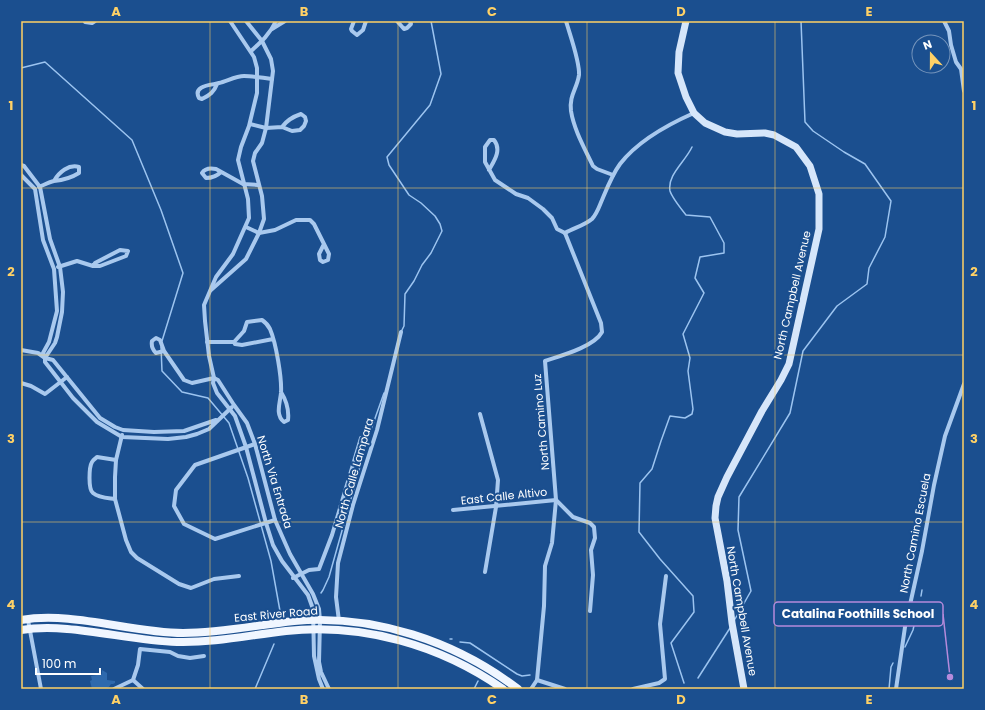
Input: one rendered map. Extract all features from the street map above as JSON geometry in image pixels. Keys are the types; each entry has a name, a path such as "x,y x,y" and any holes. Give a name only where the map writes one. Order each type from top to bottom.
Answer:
{"main road":[{"name":"North Campbell Avenue","path":"686,21 679,52 678,73 686,97 694,113 705,123 725,132 770,134 796,147 810,166 820,194 819,229 789,364 731,470 718,498 716,506 715,518 728,581 733,625 744,689"},
{"name":"East River Road","path":"24,620 47,619 78,621 161,632 183,633 205,632 295,621 376,625 416,635 448,647 494,672 518,689"},
{"name":"East River Road","path":"21,630 30,628 62,628 178,642 207,642 286,631 317,630 380,635 434,652 484,676 503,689"}],"street":[{"path":"85,22 92,23 95,21"},
{"name":"North Via Entrada","path":"230,21 254,57 257,68 257,93 250,124 241,147 238,160 248,199 249,218 233,254 216,277 204,305 204,321 211,371 214,378 213,383 217,393 236,416 246,447 266,523 276,550 293,578 308,595 317,621"},
{"path":"209,292 246,259 264,219 262,196 253,161 255,153 262,143 266,128 273,71 271,59 262,41 246,21"},
{"path":"251,51 262,41 272,29 276,21"},
{"path":"272,29 285,21"},
{"path":"354,21 351,29 357,35 363,30 366,21"},
{"path":"397,21 404,29 409,27 411,24 410,21"},
{"path":"566,21 575,51 579,74 570,102 576,129 593,166 613,175"},
{"path":"944,21 949,31 956,62 963,68 964,91"},
{"path":"217,84 214,91 202,99 197,95 200,88 242,76 272,79"},
{"path":"489,170 498,150 497,143 494,140 490,140 485,147 485,162 490,175 498,183 516,194 528,198 543,209 552,218 557,228 565,233 586,223 597,212 613,175 625,158 641,144 673,122 694,113"},
{"path":"250,124 266,128 282,127 292,131 300,130 306,121 305,116 301,114 293,116 286,121 282,127"},
{"path":"21,165 24,166 40,187 50,239 60,267 63,292 62,312 55,343 45,358"},
{"path":"35,189 54,181 60,181 74,176 79,173 79,167 75,166 61,171 54,181"},
{"path":"221,172 244,184 258,185"},
{"path":"21,175 35,189 43,240 54,269 57,311 49,342 43,352 45,362 73,398 97,422 122,437 168,439 182,438 197,434 209,429 216,420 234,405"},
{"path":"246,227 259,233 275,230 296,220 310,220 314,224 324,244"},
{"name":"North Camino Luz","path":"531,689 537,680 544,606 545,566 553,538 556,500 545,361 563,355 596,340 602,332 601,323 565,233"},
{"path":"54,269 77,261 93,266 100,266 126,256 128,251 120,250 95,263 93,266"},
{"path":"234,342 244,331 247,322 262,320 270,328 277,355 281,392 278,410 280,420 284,422 288,420 289,415 281,392"},
{"name":"North Calle Lampara","path":"339,622 336,597 338,562 353,505 377,430 401,332"},
{"path":"207,342 234,342 235,344 242,345 274,339"},
{"path":"21,350 38,354 53,360 100,418 123,430 154,432 182,431 216,420"},
{"path":"164,351 184,380 192,383 214,378"},
{"path":"21,383 31,386 45,394 66,377"},
{"name":"North Via Entrada","path":"214,378 218,380 247,423 255,444 275,520 290,554 313,594 318,609 317,630 319,662 321,672 329,689"},
{"name":"North Camino Escuela","path":"896,689 905,627 922,551 943,443 964,384"},
{"path":"480,414 498,480 496,507 485,572"},
{"path":"123,430 116,460 116,499 126,540 131,552 137,558 179,584 191,588 214,579 240,576"},
{"path":"182,431 182,438"},
{"name":"North Calle Lampara","path":"293,578 309,570 319,569 332,536 361,438"},
{"path":"255,444 196,465 176,490 174,506 184,524 215,539 275,520"},
{"path":"116,460 97,457 91,463 89,485 94,494 116,499"},
{"path":"556,500 573,517 590,523 594,528 595,538 591,550 593,576 590,611"},
{"name":"East Calle Altivo","path":"453,510 556,500"},
{"path":"633,689 659,683 665,679 660,624 666,576"},
{"path":"24,620 30,628 41,689"},
{"name":"North Via Entrada","path":"317,630 315,665 323,689"},
{"path":"114,689 133,680 138,665 140,649 170,652 178,656 190,658 204,656"},
{"path":"133,680 143,689"},
{"path":"537,680 565,689"}],"shaded area":[{"path":"102,670 107,673 107,680 115,681 115,683 111,684 105,689 92,689 90,681 92,680 91,676 102,674"}],"waterway":[{"path":"401,332 404,326 405,294 431,253 442,231 435,216 421,203 409,195 389,165 387,157 430,105 441,74 431,21"},
{"path":"735,619 751,591 738,530 739,497 790,413 803,351 837,306 867,284 869,268 885,237 891,201 865,164 813,131 805,122 801,21"},
{"path":"21,68 45,62 132,140 161,210 183,273 162,341"},
{"path":"684,683 671,643 694,612 693,596 660,559 639,532 640,483 652,469 670,416 685,418 692,414 693,409 688,371 690,358 683,334 704,293 695,278 700,257 724,253 724,243 710,217 686,215 670,191 671,179 692,147"},
{"path":"161,347 162,371 182,392 208,398 229,423 248,478 271,561 280,611"},
{"path":"321,593 329,577 368,438 384,393"},
{"path":"921,596 922,590"},
{"path":"905,647 913,630 919,603"},
{"path":"698,678 730,628"},
{"path":"460,642 470,643 517,674 522,676 530,675"},
{"path":"255,689 274,644"},
{"path":"889,689 891,667 893,663"},
{"path":"474,689 478,681"}],"place":[{"name":"Catalina Foothills School","path":"950,677"}]}
